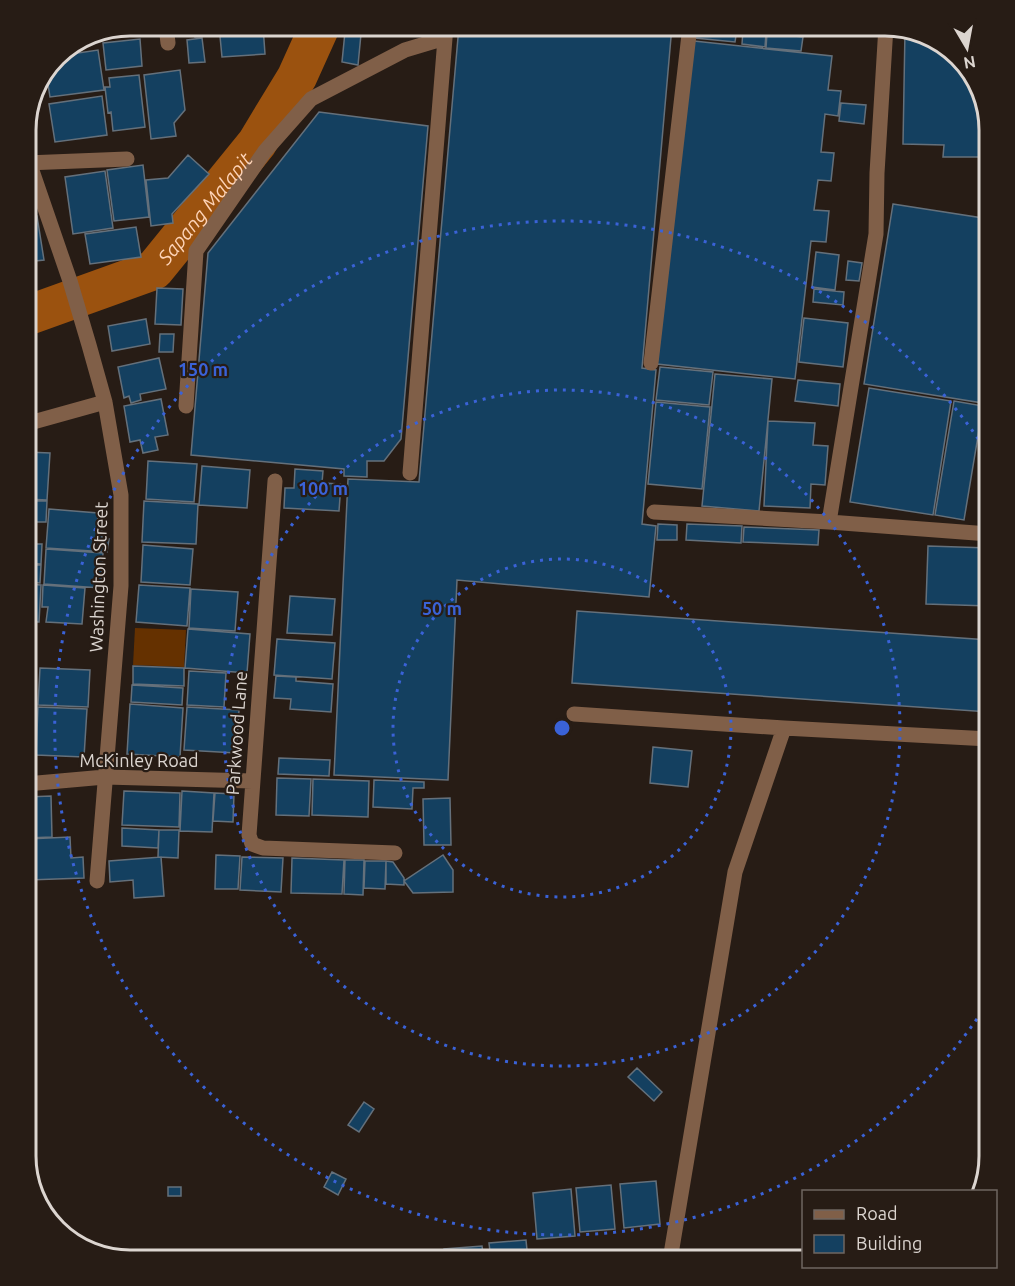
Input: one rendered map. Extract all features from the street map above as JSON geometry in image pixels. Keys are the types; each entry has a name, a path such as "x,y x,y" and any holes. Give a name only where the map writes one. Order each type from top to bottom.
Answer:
{"street":[{"path":"167,36 168,43"},
{"path":"186,406 196,251 265,151 311,99 437,36"},
{"path":"410,473 446,36"},
{"path":"651,363 689,36"},
{"path":"829,522 876,234 884,36"},
{"path":"36,163 127,159"},
{"name":"Washington Street","path":"36,188 70,281 105,402 121,495 121,586 97,881"},
{"path":"36,421 105,402"},
{"name":"Parkwood Lane","path":"275,481 249,835 252,844 262,848 395,853"},
{"path":"654,512 979,533"},
{"path":"574,714 979,738"},
{"path":"672,1250 735,872 784,728"},
{"name":"McKinley Road","path":"36,783 105,777 252,781"}],"shaded area":[{"path":"135,628 186,630 184,667 133,665"}],"building":[{"path":"220,36 264,36 265,54 222,57"},
{"path":"345,36 361,36 358,65 342,62"},
{"path":"458,36 671,36 642,368 656,370 642,524 656,526 649,597 457,580 448,780 334,775 348,479 419,482"},
{"path":"695,36 736,36 735,42 695,38"},
{"path":"743,36 766,36 765,47 742,44"},
{"path":"767,36 803,37 801,51 766,48"},
{"path":"202,38 205,62 189,63 187,40"},
{"path":"905,38 921,43 937,52 937,78 963,78 974,100 979,130 979,157 943,157 944,145 903,144"},
{"path":"140,39 142,66 106,70 103,43"},
{"path":"694,41 832,56 828,90 841,91 838,116 825,114 821,152 834,153 831,181 818,180 814,210 829,211 826,242 811,241 795,379 657,364"},
{"path":"98,50 104,90 50,97 48,85 55,73 77,53"},
{"path":"180,70 185,110 174,123 176,136 151,139 144,75"},
{"path":"139,75 145,127 113,131 105,87 110,87 109,78"},
{"path":"102,96 107,135 55,142 49,104"},
{"path":"841,103 866,105 864,124 839,121"},
{"path":"319,112 428,126 401,439 384,461 367,461 367,477 344,476 344,469 191,455 208,253"},
{"path":"188,155 209,174 172,214 173,223 151,226 146,180 168,178"},
{"path":"143,165 149,217 114,221 107,170"},
{"path":"105,171 113,228 73,234 65,177"},
{"path":"893,204 979,217 979,402 864,384"},
{"path":"36,216 37,216 44,260 36,261"},
{"path":"136,227 141,257 90,264 85,234"},
{"path":"816,252 839,255 835,290 812,287"},
{"path":"848,261 862,263 859,281 846,280"},
{"path":"157,288 183,289 181,325 155,324"},
{"path":"814,289 844,292 843,305 813,302"},
{"path":"804,318 848,323 843,367 799,362"},
{"path":"146,319 150,344 112,351 108,326"},
{"path":"160,334 174,334 173,352 159,352"},
{"path":"159,358 166,389 140,394 141,400 131,403 129,396 124,398 118,367"},
{"path":"660,367 713,372 709,405 656,400"},
{"path":"715,374 772,379 759,511 702,506"},
{"path":"798,380 840,384 838,406 795,401"},
{"path":"869,388 951,401 933,515 850,502"},
{"path":"161,399 168,435 155,437 158,450 143,453 140,440 130,442 124,406"},
{"path":"954,401 979,405 979,430 964,520 935,515"},
{"path":"656,402 710,407 702,489 648,484"},
{"path":"768,421 815,423 813,445 828,446 825,485 811,484 810,508 764,506"},
{"path":"36,452 50,453 47,500 36,499"},
{"path":"148,461 197,464 194,502 146,499"},
{"path":"202,466 250,470 247,508 199,505"},
{"path":"295,469 323,471 322,483 341,484 339,511 284,508 285,488 294,488"},
{"path":"36,501 47,501 46,522 36,522"},
{"path":"144,501 198,504 196,544 142,542"},
{"path":"49,509 98,513 97,531 102,531 102,539 109,539 107,552 46,548"},
{"path":"658,524 677,525 677,540 657,540"},
{"path":"687,524 742,526 741,543 686,540"},
{"path":"744,527 819,530 818,545 743,542"},
{"path":"36,544 42,544 41,564 36,564"},
{"path":"143,545 193,549 190,585 141,582"},
{"path":"928,546 979,548 979,606 926,604"},
{"path":"46,549 103,553 101,588 44,584"},
{"path":"36,565 41,565 40,583 36,583"},
{"path":"36,585 41,585 39,622 36,622"},
{"path":"43,585 85,588 82,624 46,622 48,607 42,607"},
{"path":"139,585 190,588 187,626 136,622"},
{"path":"191,589 238,592 235,631 189,628"},
{"path":"290,596 335,599 332,635 287,633"},
{"path":"577,611 979,639 979,711 572,683"},
{"path":"188,629 250,634 247,673 185,668"},
{"path":"277,639 335,643 332,679 274,675"},
{"path":"133,666 184,668 184,686 133,684"},
{"path":"40,668 90,670 88,707 38,705"},
{"path":"189,671 226,673 224,707 187,705"},
{"path":"276,676 296,677 296,681 333,684 331,712 290,709 291,699 274,698"},
{"path":"132,685 183,688 182,705 131,702"},
{"path":"130,704 183,708 180,757 127,754"},
{"path":"38,707 87,709 84,757 36,755"},
{"path":"187,707 239,710 236,753 184,750"},
{"path":"653,747 692,751 688,787 650,783"},
{"path":"279,758 330,760 329,776 278,774"},
{"path":"277,778 311,779 309,816 276,815"},
{"path":"313,779 369,781 368,817 312,815"},
{"path":"374,780 424,782 424,788 413,788 412,809 373,807"},
{"path":"124,791 180,793 179,827 122,825"},
{"path":"182,791 214,793 212,832 180,831"},
{"path":"215,793 234,794 233,822 213,821"},
{"path":"51,796 52,837 36,838 36,797"},
{"path":"450,798 451,845 424,845 423,799"},
{"path":"122,828 159,830 158,848 122,846"},
{"path":"159,830 179,830 178,858 158,857"},
{"path":"70,837 71,858 83,857 84,878 36,880 36,839"},
{"path":"216,855 240,856 238,889 215,889"},
{"path":"443,855 453,870 453,892 413,893 404,881"},
{"path":"161,857 164,896 134,898 133,880 110,882 109,861"},
{"path":"242,857 283,858 281,892 240,890"},
{"path":"292,858 344,860 342,894 291,893"},
{"path":"345,860 364,860 363,895 344,894"},
{"path":"365,861 386,861 385,889 364,888"},
{"path":"386,861 393,862 404,878 404,885 386,884"},
{"path":"637,1068 662,1092 654,1101 628,1077"},
{"path":"364,1102 374,1109 359,1132 348,1125"},
{"path":"332,1172 346,1179 338,1195 324,1187"},
{"path":"656,1181 660,1224 624,1228 620,1184"},
{"path":"611,1185 615,1229 580,1232 576,1188"},
{"path":"168,1187 181,1187 181,1196 168,1196"},
{"path":"571,1189 575,1236 537,1239 533,1193"},
{"path":"526,1240 527,1250 490,1250 489,1243"},
{"path":"482,1246 483,1250 444,1250"}],"waterway":[{"name":"Sapang Malapit","path":"36,312 154,270 257,143 297,77 315,36"}]}
